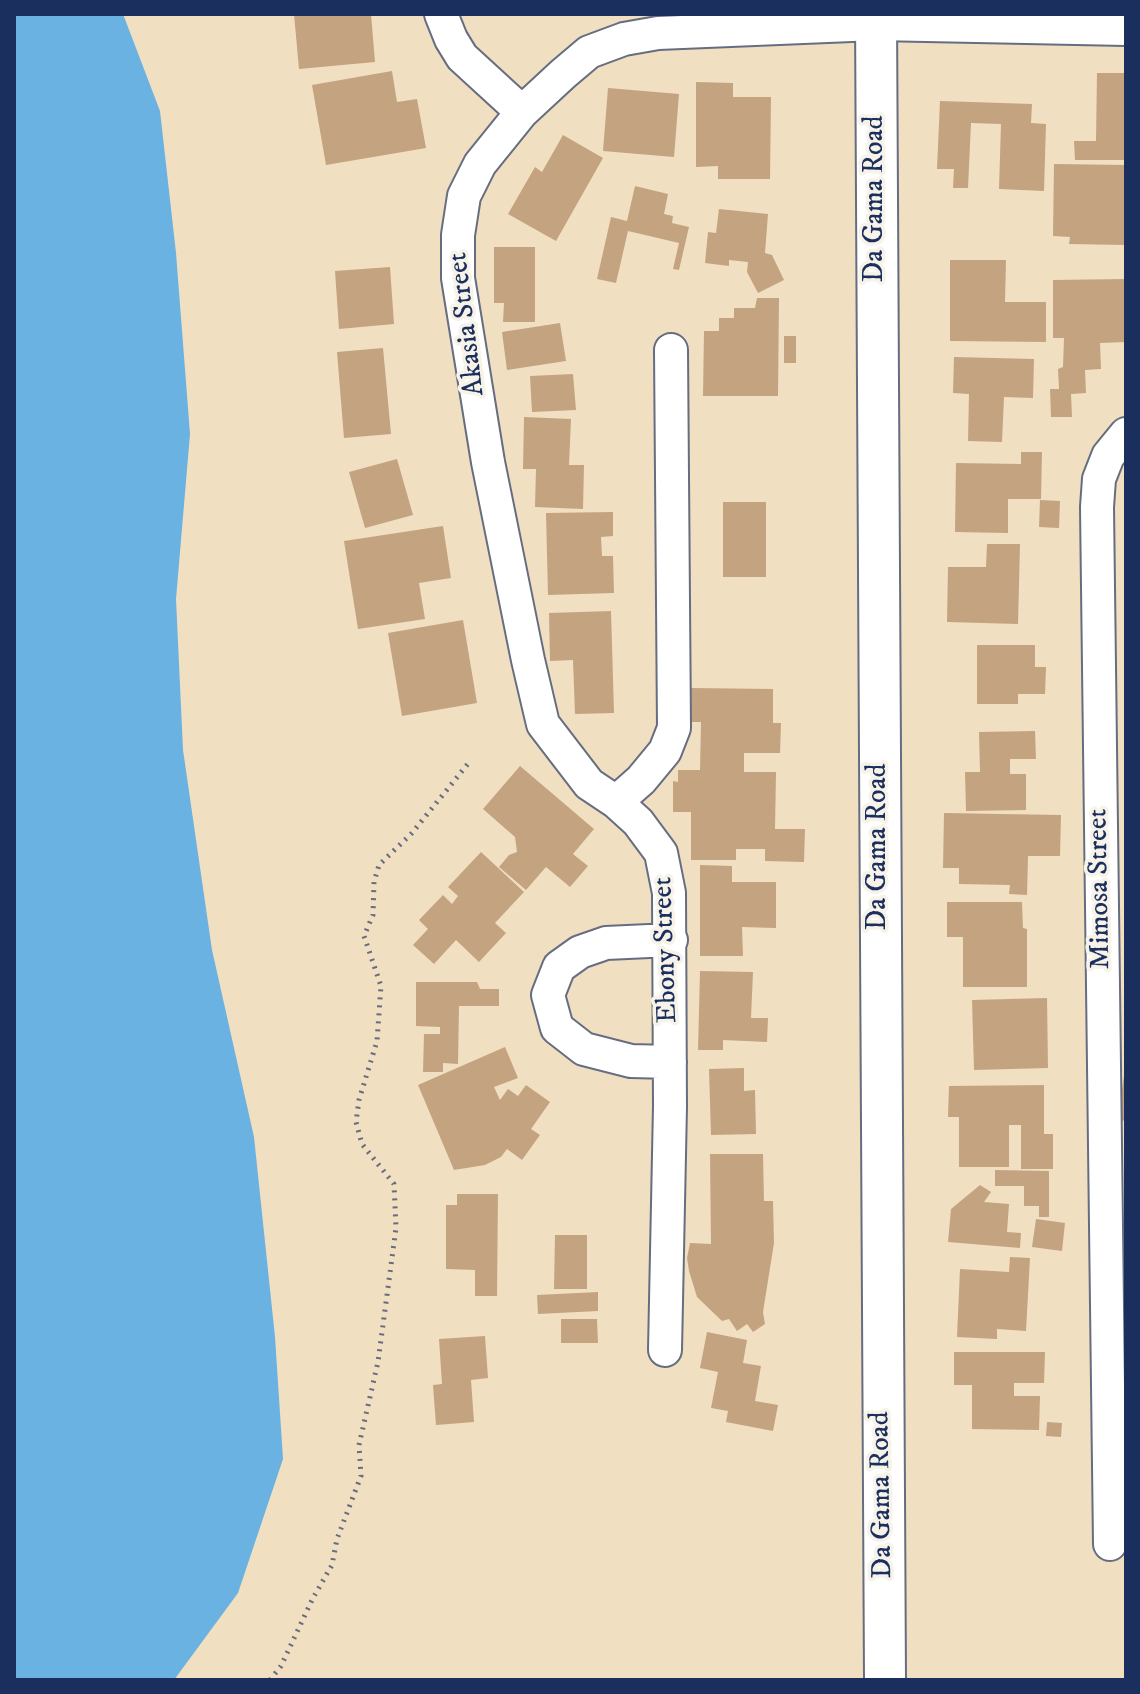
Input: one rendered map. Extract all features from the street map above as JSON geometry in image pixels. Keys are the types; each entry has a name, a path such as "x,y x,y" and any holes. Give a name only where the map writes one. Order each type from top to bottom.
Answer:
{"street":[{"path":"441,14 462,57 522,112"},
{"name":"Akasia Street","path":"616,802 589,784 543,724 491,477 465,330 458,235 464,196 480,164 522,112 589,52 624,39 658,33 876,19 1126,29"},
{"name":"Da Gama Road","path":"876,19 885,1680"},
{"path":"616,802 641,780 665,751 674,728 671,350"},
{"name":"Mimosa Street","path":"1110,1544 1097,507 1099,479 1108,456 1126,434"},
{"name":"Ebony Street","path":"616,802 638,822 661,853 669,893 670,1062 665,1350"},
{"path":"670,1062 631,1061 584,1049 557,1028 548,995 559,967 580,952 606,943 671,940"}],"path":[{"path":"270,1680 281,1666 332,1565 337,1539 361,1476 359,1445 378,1362 394,1242 394,1184 362,1144 356,1122 359,1100 377,1041 381,986 364,936 373,915 374,882 379,865 412,833 471,760"}],"water":[{"path":"14,14 123,14 160,111 176,253 190,434 176,599 183,750 212,950 254,1137 275,1337 283,1459 238,1593 174,1680 14,1680"}],"building":[{"path":"294,14 371,14 375,62 299,69"},
{"path":"392,71 397,102 417,99 426,148 326,165 312,85"},
{"path":"1097,73 1126,73 1126,160 1075,160 1074,141 1096,141"},
{"path":"696,82 733,83 733,97 771,97 770,179 718,179 718,166 696,167"},
{"path":"608,88 679,94 674,157 603,151"},
{"path":"940,101 1032,104 1031,123 1046,124 1044,191 999,189 1001,124 971,123 968,188 953,188 954,169 937,169"},
{"path":"563,135 603,158 556,241 508,214 535,167 542,172"},
{"path":"1054,164 1126,165 1126,245 1069,244 1070,237 1053,236"},
{"path":"635,186 668,194 664,214 673,216 672,223 689,227 679,270 673,269 679,243 628,231 616,283 597,279 611,217 627,221"},
{"path":"719,209 768,214 765,253 772,255 784,280 758,293 747,272 748,262 729,260 729,266 705,263 708,232 716,233"},
{"path":"494,247 535,247 535,322 503,322 504,303 494,303"},
{"path":"950,260 1006,260 1005,302 1046,302 1046,342 950,341"},
{"path":"390,267 394,324 339,329 335,271"},
{"path":"1126,279 1126,342 1100,343 1101,369 1085,370 1086,393 1071,394 1072,417 1051,417 1050,389 1059,389 1058,369 1063,367 1064,338 1053,338 1053,280"},
{"path":"757,298 779,298 778,396 703,396 704,331 719,331 719,318 734,318 734,308 755,308"},
{"path":"560,323 566,361 507,370 502,332"},
{"path":"784,336 796,336 796,363 784,363"},
{"path":"383,348 391,434 344,438 337,352"},
{"path":"954,357 1034,359 1033,398 1004,397 1002,442 968,441 969,394 953,393"},
{"path":"573,374 576,410 532,412 530,376"},
{"path":"524,417 571,419 569,465 584,465 583,509 535,507 536,469 523,469"},
{"path":"1021,452 1042,452 1041,499 1008,499 1008,533 955,532 956,463 1021,464"},
{"path":"397,459 413,515 365,528 349,472"},
{"path":"1040,500 1060,501 1059,528 1039,527"},
{"path":"723,502 766,502 766,577 723,577"},
{"path":"613,512 613,536 601,537 602,556 613,556 614,593 548,595 546,513"},
{"path":"443,526 451,578 419,583 425,619 358,629 344,541"},
{"path":"987,544 1020,544 1018,624 947,622 948,567 986,567"},
{"path":"611,611 614,713 575,714 573,660 550,661 549,613"},
{"path":"463,620 477,703 402,716 388,633"},
{"path":"977,645 1035,645 1035,667 1046,667 1045,694 1018,694 1018,704 977,704"},
{"path":"690,688 773,689 773,723 781,723 780,753 744,753 744,772 776,772 775,829 805,829 804,862 765,861 765,849 736,849 736,860 691,860 691,812 673,812 673,781 678,782 678,770 700,770 701,722 690,722"},
{"path":"1035,731 1036,759 1010,759 1010,774 1026,774 1026,810 966,811 965,772 980,772 979,732"},
{"path":"520,766 594,829 573,854 588,866 570,887 546,867 526,890 499,867 509,855 517,852 515,837 483,809"},
{"path":"944,813 1061,815 1060,856 1028,856 1027,895 1009,894 1010,885 959,884 959,868 943,868"},
{"path":"481,852 524,892 495,923 506,933 479,962 456,940 434,964 413,945 428,929 419,920 443,895 452,904 458,896 448,887"},
{"path":"700,865 732,866 732,882 776,882 776,928 742,927 743,956 700,956"},
{"path":"947,902 1022,902 1023,928 1027,929 1027,987 963,987 963,937 947,937"},
{"path":"700,971 753,972 751,1018 768,1018 767,1042 723,1040 723,1050 698,1050"},
{"path":"416,982 477,982 480,989 499,989 499,1006 459,1006 458,1064 443,1063 443,1072 423,1072 424,1034 440,1034 440,1027 416,1026"},
{"path":"1047,998 1048,1068 974,1070 972,1000"},
{"path":"505,1047 518,1078 494,1087 500,1100 508,1089 518,1096 526,1085 550,1102 531,1129 540,1135 522,1160 507,1149 501,1157 485,1165 454,1170 418,1085"},
{"path":"744,1068 744,1091 755,1090 756,1134 711,1135 709,1069"},
{"path":"1126,1076 1126,1121 1117,1120"},
{"path":"1044,1085 1044,1134 1053,1134 1053,1169 1021,1169 1021,1125 1009,1125 1009,1167 959,1167 959,1117 948,1117 949,1086"},
{"path":"710,1154 763,1154 764,1201 773,1201 774,1243 763,1312 765,1324 753,1332 747,1324 737,1331 729,1319 722,1321 697,1297 689,1271 687,1258 690,1243 711,1244"},
{"path":"995,1170 1049,1171 1049,1217 1039,1217 1039,1206 1024,1206 1024,1186 995,1186"},
{"path":"980,1185 991,1192 984,1202 1009,1204 1007,1232 1021,1233 1020,1248 948,1242 951,1209"},
{"path":"457,1194 498,1194 497,1296 475,1296 475,1270 446,1269 446,1205 457,1205"},
{"path":"1036,1219 1065,1223 1062,1251 1032,1247"},
{"path":"555,1235 587,1235 587,1289 554,1289"},
{"path":"1010,1257 1030,1258 1026,1331 997,1329 997,1339 957,1337 960,1269 1009,1272"},
{"path":"598,1292 598,1311 538,1314 537,1295"},
{"path":"561,1319 597,1319 598,1343 561,1343"},
{"path":"707,1332 747,1340 743,1363 761,1366 755,1401 778,1405 773,1431 726,1422 728,1411 711,1408 718,1372 700,1368"},
{"path":"485,1336 488,1378 471,1380 474,1422 436,1425 433,1385 442,1384 439,1339"},
{"path":"954,1352 1045,1352 1044,1383 1014,1383 1014,1396 1040,1396 1039,1430 972,1429 972,1385 954,1385"},
{"path":"1047,1422 1062,1423 1061,1437 1046,1436"}]}
